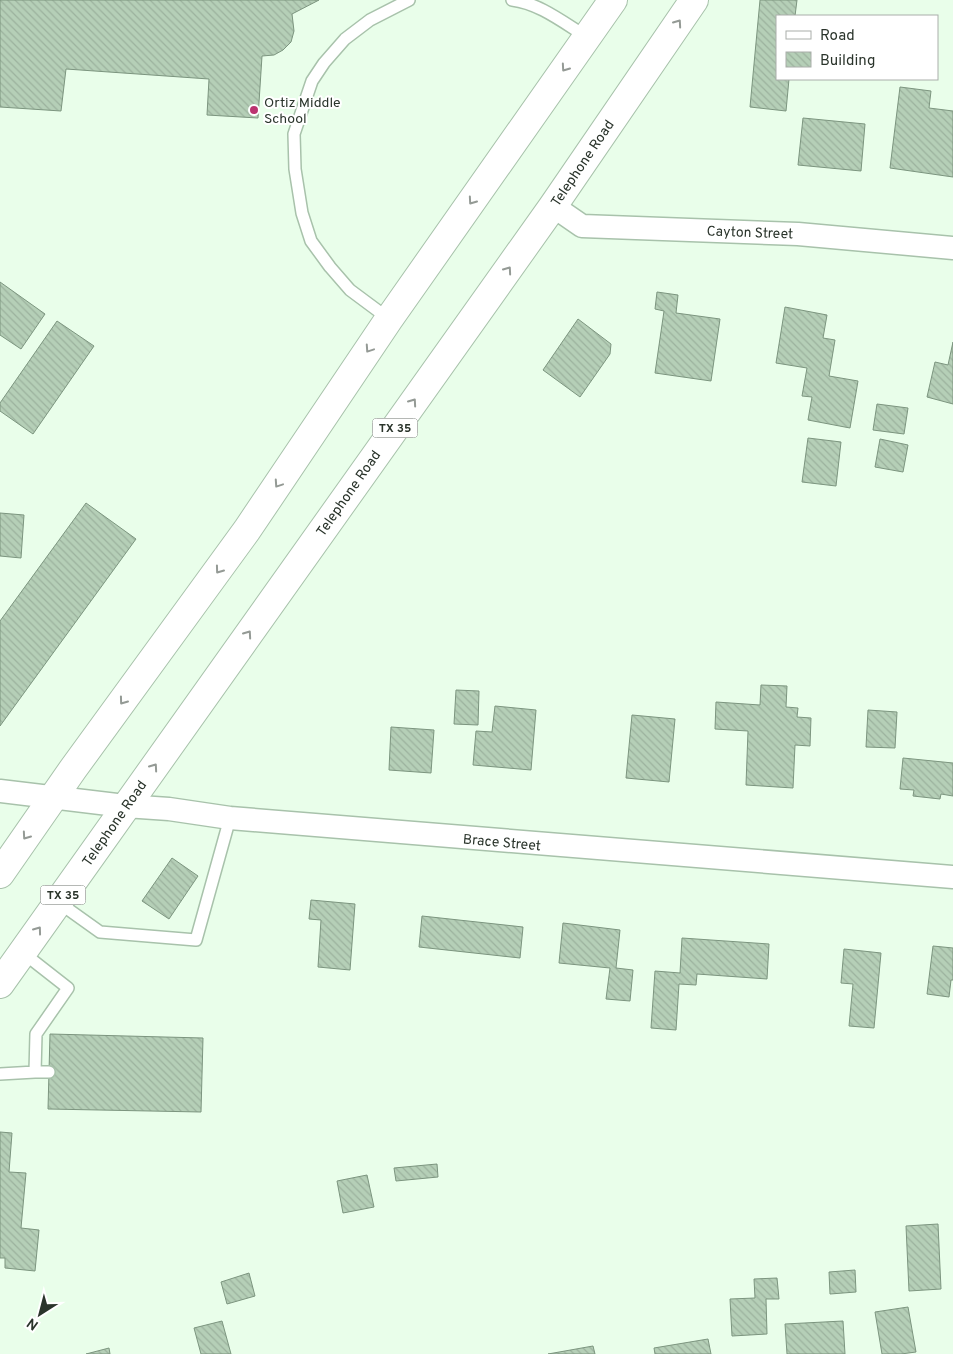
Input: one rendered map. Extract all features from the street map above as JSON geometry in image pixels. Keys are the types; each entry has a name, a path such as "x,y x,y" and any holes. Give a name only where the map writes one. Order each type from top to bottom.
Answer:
{"main road":[{"path":"0,874 52,798 247,530 389,319 613,0"},
{"name":"Telephone Road","path":"0,984 552,206 694,0"}],"street":[{"name":"Cayton Street","path":"552,206 582,226 798,234 953,248"},
{"name":"Brace Street","path":"0,791 125,806 169,809 230,818 953,877"}],"lane":[{"path":"389,319 350,290 311,241 302,213 295,169 294,134 312,81 324,63 345,39 370,20 408,0"},
{"path":"512,0 546,12 587,37"},
{"path":"58,902 100,932 196,940 230,818"},
{"path":"22,952 68,988 36,1034 35,1072"},
{"path":"0,1074 49,1072"}],"building":[{"path":"0,0 319,0 292,14 294,31 291,42 283,50 274,55 262,56 258,118 207,115 209,79 66,69 61,111 0,107"},
{"path":"760,0 797,0 795,15 776,15 776,80 789,80 786,111 750,107"},
{"path":"900,87 931,91 929,108 953,111 953,177 890,168"},
{"path":"803,118 865,124 861,171 798,165"},
{"path":"0,282 45,314 21,349 0,335"},
{"path":"657,292 678,295 676,313 720,319 711,381 655,373 664,311 655,309"},
{"path":"785,307 827,315 823,338 835,340 829,376 858,381 850,428 808,420 812,397 802,396 807,368 776,363"},
{"path":"578,319 611,344 610,354 580,397 543,370"},
{"path":"57,321 94,346 33,434 0,411 0,403"},
{"path":"953,342 953,404 927,397 935,362 948,365"},
{"path":"877,404 908,408 904,434 873,430"},
{"path":"808,438 841,442 836,486 802,482"},
{"path":"880,439 908,445 903,472 875,467"},
{"path":"86,503 136,539 0,726 0,621"},
{"path":"0,513 24,515 21,558 0,556"},
{"path":"761,685 787,686 786,707 798,708 797,717 811,718 810,746 795,745 793,788 746,785 748,731 715,729 716,702 760,705"},
{"path":"456,690 479,691 478,725 454,724"},
{"path":"495,706 536,710 531,770 473,765 476,731 492,732"},
{"path":"868,710 897,712 895,748 866,747"},
{"path":"632,715 675,719 669,782 626,778"},
{"path":"391,727 434,730 431,773 389,770"},
{"path":"903,758 953,763 953,796 941,794 940,799 913,796 914,790 900,789"},
{"path":"172,858 198,876 169,919 142,901"},
{"path":"311,900 355,904 350,970 318,967 321,920 309,919"},
{"path":"422,916 523,927 520,958 419,947"},
{"path":"563,923 620,930 616,968 633,970 630,1001 606,999 610,968 559,963"},
{"path":"682,938 769,944 767,979 697,974 696,985 679,984 676,1030 651,1028 655,971 680,973"},
{"path":"933,946 953,948 953,980 951,980 949,997 927,994"},
{"path":"844,949 881,953 874,1028 849,1026 853,984 841,983"},
{"path":"50,1034 203,1038 201,1112 48,1109"},
{"path":"0,1132 12,1133 9,1172 26,1173 21,1228 39,1230 35,1271 5,1268 5,1258 0,1258"},
{"path":"437,1164 438,1177 396,1181 394,1168"},
{"path":"367,1175 374,1207 343,1213 337,1181"},
{"path":"938,1224 941,1289 909,1291 906,1226"},
{"path":"855,1270 856,1292 830,1294 829,1272"},
{"path":"249,1273 255,1296 227,1304 221,1282"},
{"path":"777,1278 779,1299 766,1299 767,1334 732,1336 730,1299 755,1298 754,1279"},
{"path":"908,1307 916,1352 882,1354 875,1312"},
{"path":"222,1321 231,1354 201,1354 194,1328"},
{"path":"843,1321 845,1354 787,1354 785,1324"},
{"path":"708,1339 711,1354 655,1354 654,1348"},
{"path":"593,1346 595,1354 548,1354"},
{"path":"109,1348 110,1354 86,1354"}],"place":[{"name":"Ortiz Middle School","path":"254,110"}]}
